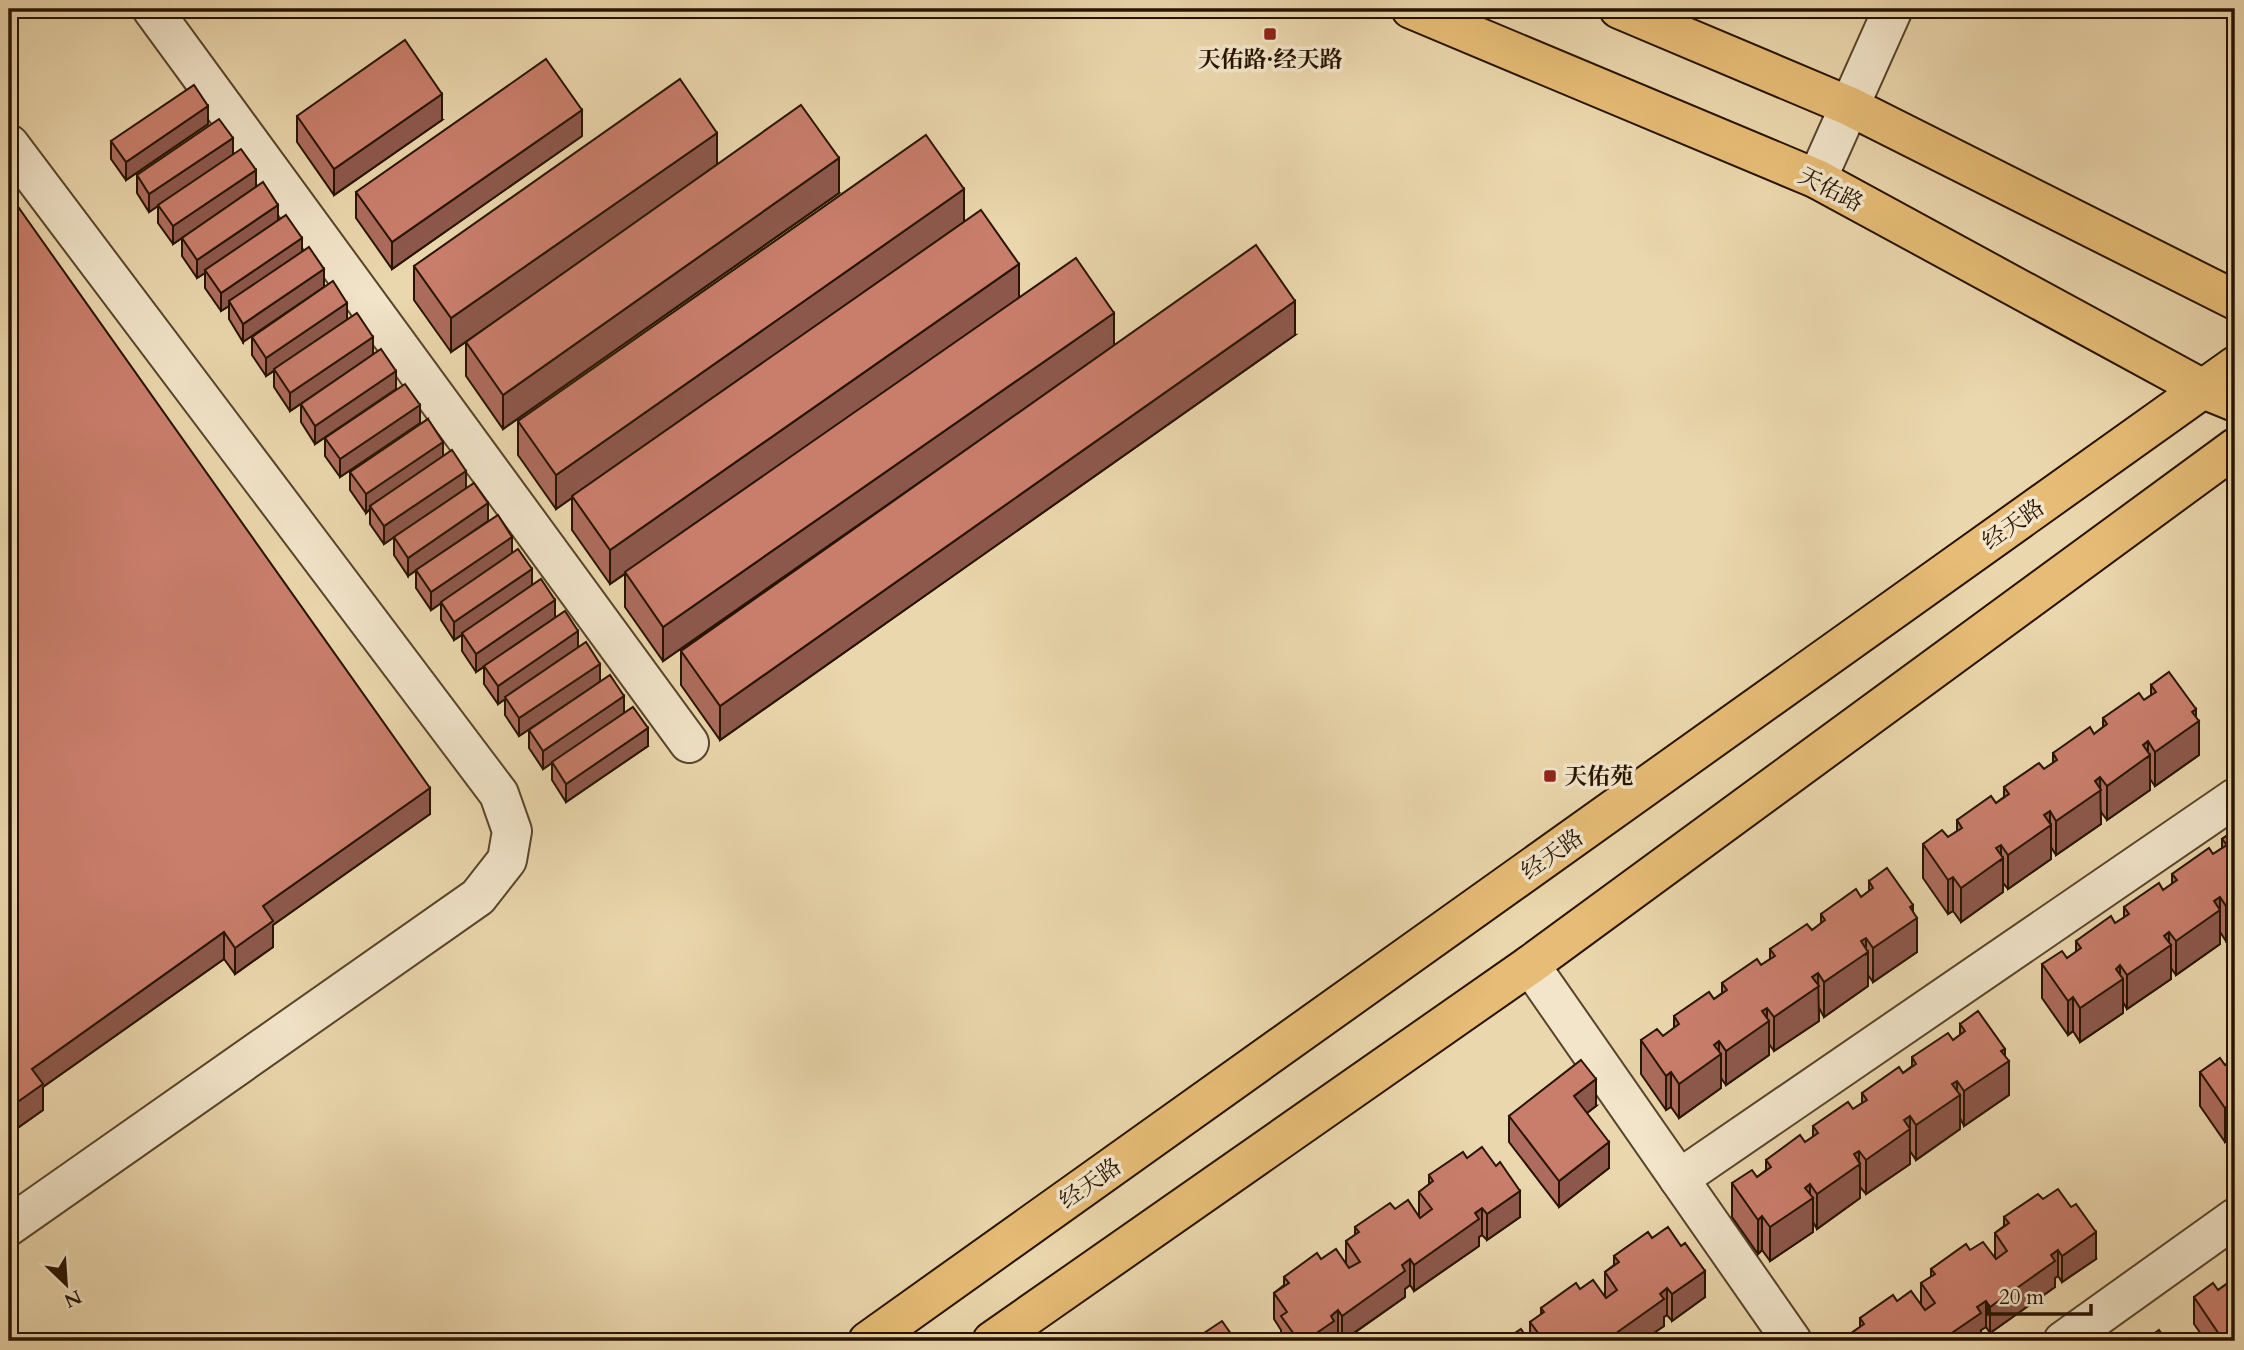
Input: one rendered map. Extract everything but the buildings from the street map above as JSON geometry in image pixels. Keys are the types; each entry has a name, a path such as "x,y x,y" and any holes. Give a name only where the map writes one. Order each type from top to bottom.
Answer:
{"main road":[{"name":"天佑路","path":"1411,9 1817,179 2219,396"},
{"path":"1619,9 1849,106 2235,300"},
{"name":"经天路","path":"868,1341 2219,396 2235,366"},
{"path":"992,1341 1530,965 2235,448"}],"street":[{"path":"152,9 689,743"},
{"path":"1817,179 1894,9"},
{"path":"9,144 499,794 512,831 507,860 478,897 9,1226"},
{"path":"1679,1179 2235,798"},
{"path":"1530,965 1791,1341"},
{"path":"2063,1341 2235,1218"}],"place":[{"name":"天佑路·经天路","path":"1270,34"},
{"name":"天佑苑","path":"1550,776"}]}
